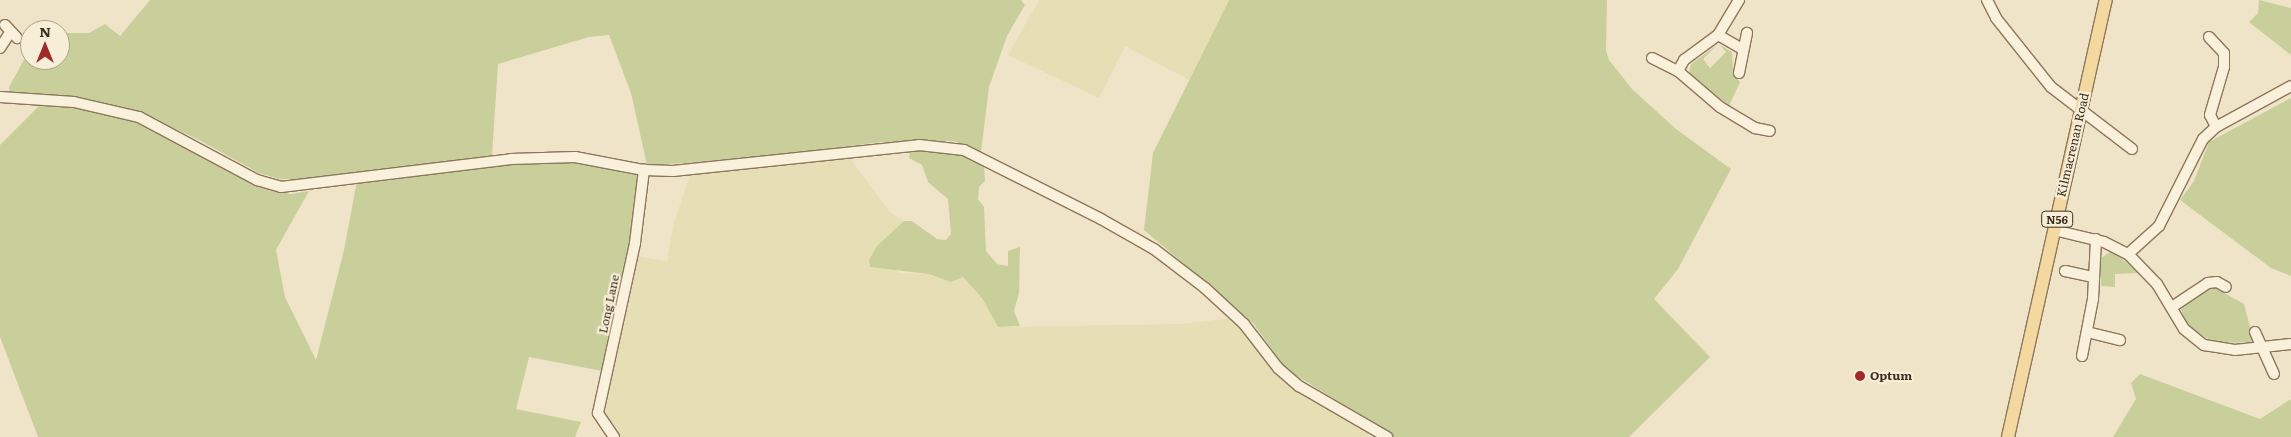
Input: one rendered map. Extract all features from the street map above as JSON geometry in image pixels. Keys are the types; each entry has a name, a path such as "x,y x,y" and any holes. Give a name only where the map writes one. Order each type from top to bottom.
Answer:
{"main road":[{"name":"Kilmacrenan Road","path":"2008,437 2106,0"}],"street":[{"path":"1678,71 1684,60 1718,35 1738,0"},
{"path":"1987,0 1996,18 2051,87 2081,112 2132,149"},
{"path":"0,48 10,32"},
{"path":"1739,73 1742,49 1747,33"},
{"path":"1718,35 1742,49"},
{"path":"2209,37 2224,53 2224,67 2210,114 2216,127"},
{"path":"1652,58 1678,71 1720,107 1755,128 1770,132"},
{"path":"2128,254 2159,226 2203,139 2216,127 2291,86"},
{"path":"0,97 74,102 139,118 257,180 281,187 540,157 575,157 644,170 705,170 919,145 942,146 976,155 1106,221 1162,254 1209,292 1244,324 1278,368 1299,386 1387,437"},
{"name":"Long Lane","path":"614,437 598,413 635,243 644,170"},
{"path":"2054,230 2096,239 2128,254 2158,284 2184,329 2204,345 2223,350 2291,344"},
{"path":"2082,356 2087,332 2096,239"},
{"path":"2065,271 2093,277"},
{"path":"2172,307 2208,283 2217,282 2226,287"},
{"path":"2087,332 2120,340"},
{"path":"2255,332 2260,348 2274,374"}],"shaded area":[{"path":"1039,0 1229,0 1189,80 1125,46 1099,98 1008,55"},
{"path":"850,158 889,211 904,221 893,232 898,273 929,274 948,279 963,277 982,298 998,327 1182,324 1231,318 1286,382 1368,433 1368,437 620,437 605,414 606,396 636,256 667,261 674,223 690,175"}],"green space":[{"path":"150,0 1021,0 1025,5 1007,36 989,87 981,152 953,141 881,142 746,160 647,165 631,93 609,35 589,37 498,64 492,156 305,179 279,179 259,173 199,140 143,114 60,96 10,94 9,87 20,67 20,70 70,70 70,33 89,33 105,24 120,36"},
{"path":"1229,0 1607,0 1606,50 1609,60 1632,89 1676,129 1731,169 1678,269 1654,299 1710,357 1629,437 1372,437 1376,430 1355,412 1286,369 1253,323 1144,230 1153,153"},
{"path":"2259,0 2291,8 2291,55 2249,22 2258,13"},
{"path":"1720,45 1732,52 1733,73 1740,82 1729,106 1689,73 1691,64 1716,46 1703,59 1710,68 1726,52"},
{"path":"2291,98 2291,276 2271,268 2180,200 2194,181 2209,142"},
{"path":"42,103 78,107 141,123 271,190 291,194 309,191 276,250 285,297 316,360 344,250 357,181 503,163 577,161 637,172 638,200 602,371 529,357 516,409 581,422 575,437 38,437 0,337 0,145"},
{"path":"943,150 965,155 984,164 985,181 979,187 978,199 984,207 986,251 997,264 1008,266 1008,251 1020,247 1019,293 1014,311 1020,326 998,327 982,298 963,277 951,282 929,274 870,267 869,260 877,246 904,221 912,221 937,239 946,240 951,234 948,199 928,182 922,165 909,158 910,151"},
{"path":"2110,252 2114,252 2139,273 2115,274 2115,287 2101,286 2101,258"},
{"path":"2212,286 2244,304 2254,342 2215,343 2187,326 2181,309"},
{"path":"2140,374 2260,419 2291,399 2291,437 2113,437 2136,399 2131,383"}],"place":[{"name":"Optum","path":"1860,376"}]}
